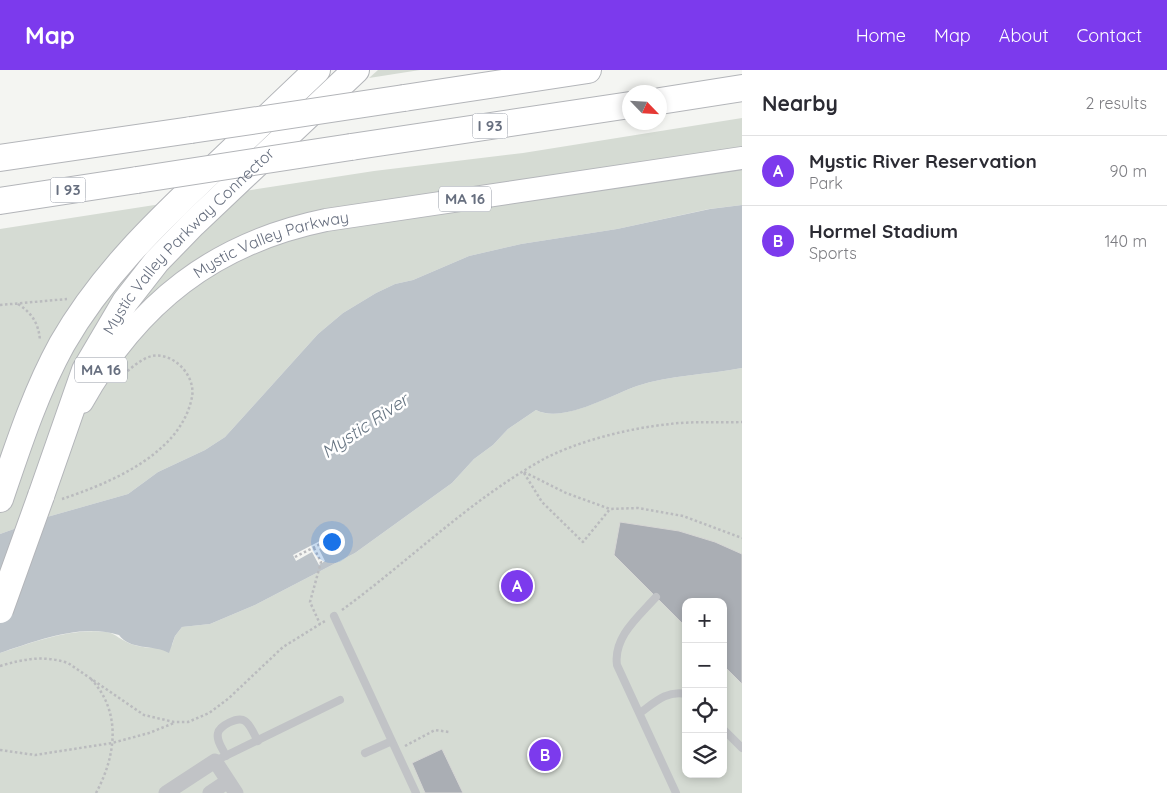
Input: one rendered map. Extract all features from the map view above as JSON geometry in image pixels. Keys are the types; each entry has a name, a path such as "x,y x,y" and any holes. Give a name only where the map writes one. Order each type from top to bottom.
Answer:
{"highway":[{"name":"MA 16","path":"0,499 39,391 63,343 107,276 142,237 317,70"},
{"name":"Mystic Valley Parkway Connector","path":"49,498 85,370 125,302 157,261 187,230 356,70"},
{"path":"0,158 588,70"},
{"path":"667,100 742,88"},
{"name":"I 93","path":"0,201 622,106"},
{"name":"Mystic Valley Parkway","path":"0,610 49,498"}],"main road":[{"name":"Mystic Valley Parkway","path":"49,498 72,420 99,372 126,336 145,314 172,290 198,271 238,248 275,232 326,220 742,158"}],"street":[{"path":"166,793 221,758 232,787 210,793"}],"lane":[{"path":"656,597 628,629 617,648 618,664 676,793"},
{"path":"334,616 416,793"},
{"path":"640,713 667,694 682,693"},
{"path":"258,741 249,724 238,719 218,732 221,758 258,741 340,700"},
{"path":"727,732 742,748"},
{"path":"365,754 392,741"}],"path":[{"path":"0,305 91,298"},
{"path":"17,304 32,315 37,324 40,346"},
{"path":"49,498 106,483 135,468 159,450 186,412 192,396 192,385 187,374 178,363 159,356 150,357 137,364 120,378"},
{"path":"0,666 40,657 68,663 144,715 174,722 188,722 209,713 229,698 283,647 334,616 383,580 485,496 544,459 605,437 670,424 742,422"},
{"path":"523,472 566,493 610,509 638,508 676,514 742,538"},
{"path":"523,472 542,502 583,542 610,509"},
{"path":"295,558 338,535"},
{"path":"314,548 321,562 310,602 320,624"},
{"path":"86,675 106,697 113,730 108,766 96,793"},
{"path":"0,750 35,755 112,743 150,733 174,722"},
{"path":"396,751 435,730 449,732"}],"shaded area":[{"path":"378,70 420,70 369,78"},
{"path":"742,118 742,205 709,209 617,229 521,244 469,256 413,280 395,284 343,313 318,334 225,437 205,450 158,472 128,494 47,517 0,534 0,229 374,171 523,153"},
{"path":"742,368 742,793 0,793 0,653 52,637 93,631 111,633 141,647 154,648 172,645 175,636 182,627 210,624 255,605 355,553 452,483 474,459 493,445 508,429 536,410 546,413 572,411 637,386 675,377"}],"water":[{"name":"Mystic River","path":"742,205 742,368 650,382 573,411 547,413 536,410 508,429 493,445 474,459 452,483 355,553 255,605 210,624 182,627 175,636 169,653 130,643 119,635 89,631 59,635 0,653 0,534 47,517 128,494 158,472 205,450 225,437 318,334 343,313 376,293 395,284 413,280 469,256 521,244 617,229 710,209"}],"pier":[{"path":"339,531 342,537 319,549 325,561 319,565 312,552 296,561 293,555"}],"building":[{"path":"620,522 679,531 715,542 742,554 742,684 727,669 727,598 682,598 682,623 614,555"},
{"path":"442,749 463,793 425,793 412,763"}],"place":[{"name":"Mystic River Reservation","path":"517,586"},
{"name":"Hormel Stadium","path":"545,755"}]}
